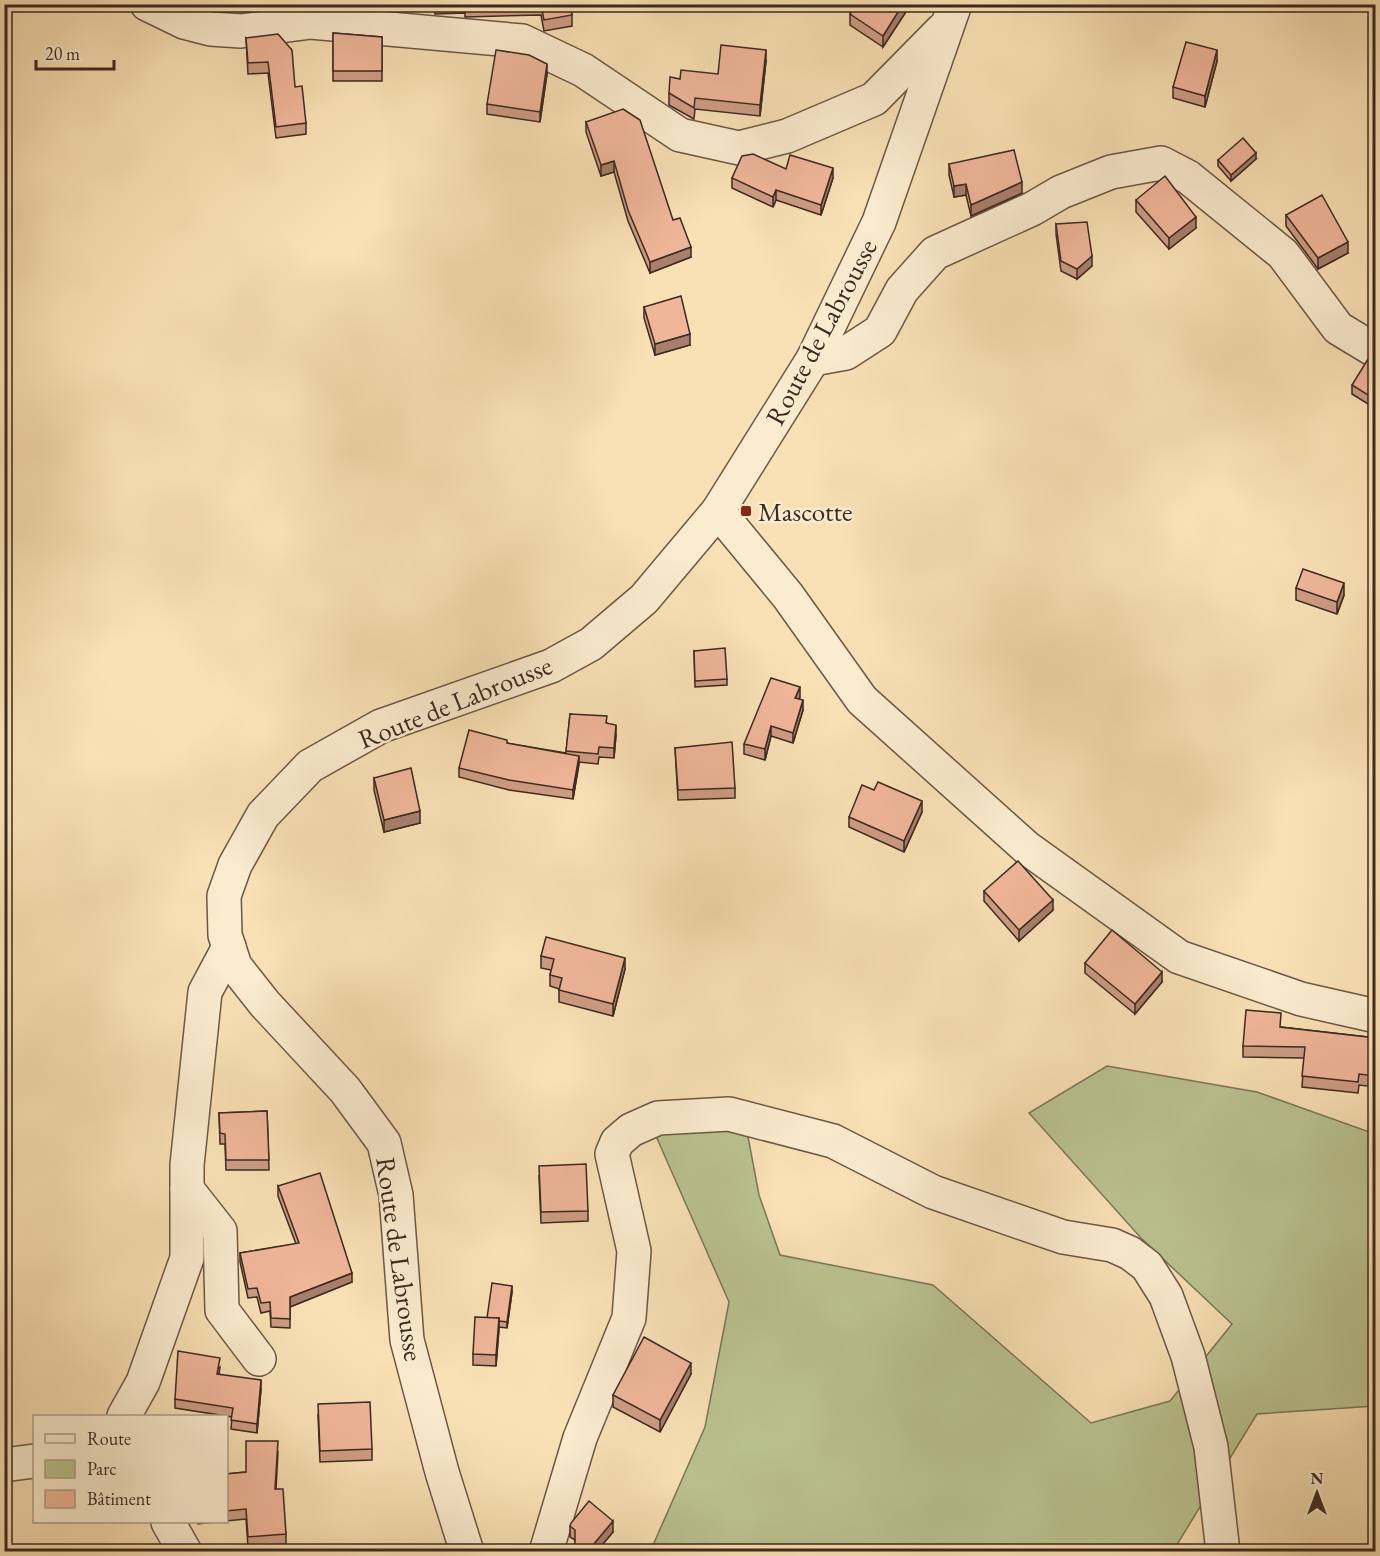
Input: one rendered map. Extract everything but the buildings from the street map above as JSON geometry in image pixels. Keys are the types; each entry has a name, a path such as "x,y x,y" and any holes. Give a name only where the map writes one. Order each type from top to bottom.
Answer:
{"street":[{"path":"147,4 184,22 211,29 241,31 311,22 522,41 583,70 680,135 739,148 787,136 874,99 952,14"},
{"name":"Route de Labrousse","path":"467,1551 442,1472 407,1340 396,1195 384,1143 345,1090 259,996 235,966 225,935 224,896 235,865 263,815 310,766 381,726 551,666 591,644 644,599 718,511 813,359 879,222 952,14"},
{"path":"813,359 846,353 880,332 903,290 935,253 1061,192 1111,172 1161,163 1188,177 1283,254 1338,328 1376,351"},
{"path":"718,511 788,596 861,700 1027,848 1179,957 1301,999 1376,1016"},
{"path":"125,1415 143,1382 187,1258 187,1165 205,992 229,947"},
{"path":"546,1551 580,1438 629,1318 634,1251 612,1154 617,1142 631,1130 658,1118 729,1114 833,1141 933,1192 1063,1237 1112,1245 1130,1253 1147,1266 1166,1296 1188,1356 1211,1446 1223,1551"},
{"path":"187,1189 220,1231 222,1310 259,1359"},
{"path":"4,1465 33,1461"},
{"path":"169,1523 185,1551"}],"green space":[{"path":"1107,1066 1257,1092 1375,1134 1375,1406 1257,1414 1173,1551 650,1552 705,1427 729,1302 652,1127 746,1126 759,1195 780,1255 933,1285 1091,1423 1170,1401 1232,1324 1141,1238 1029,1113"}],"place":[{"name":"Mascotte","path":"746,511"}]}
